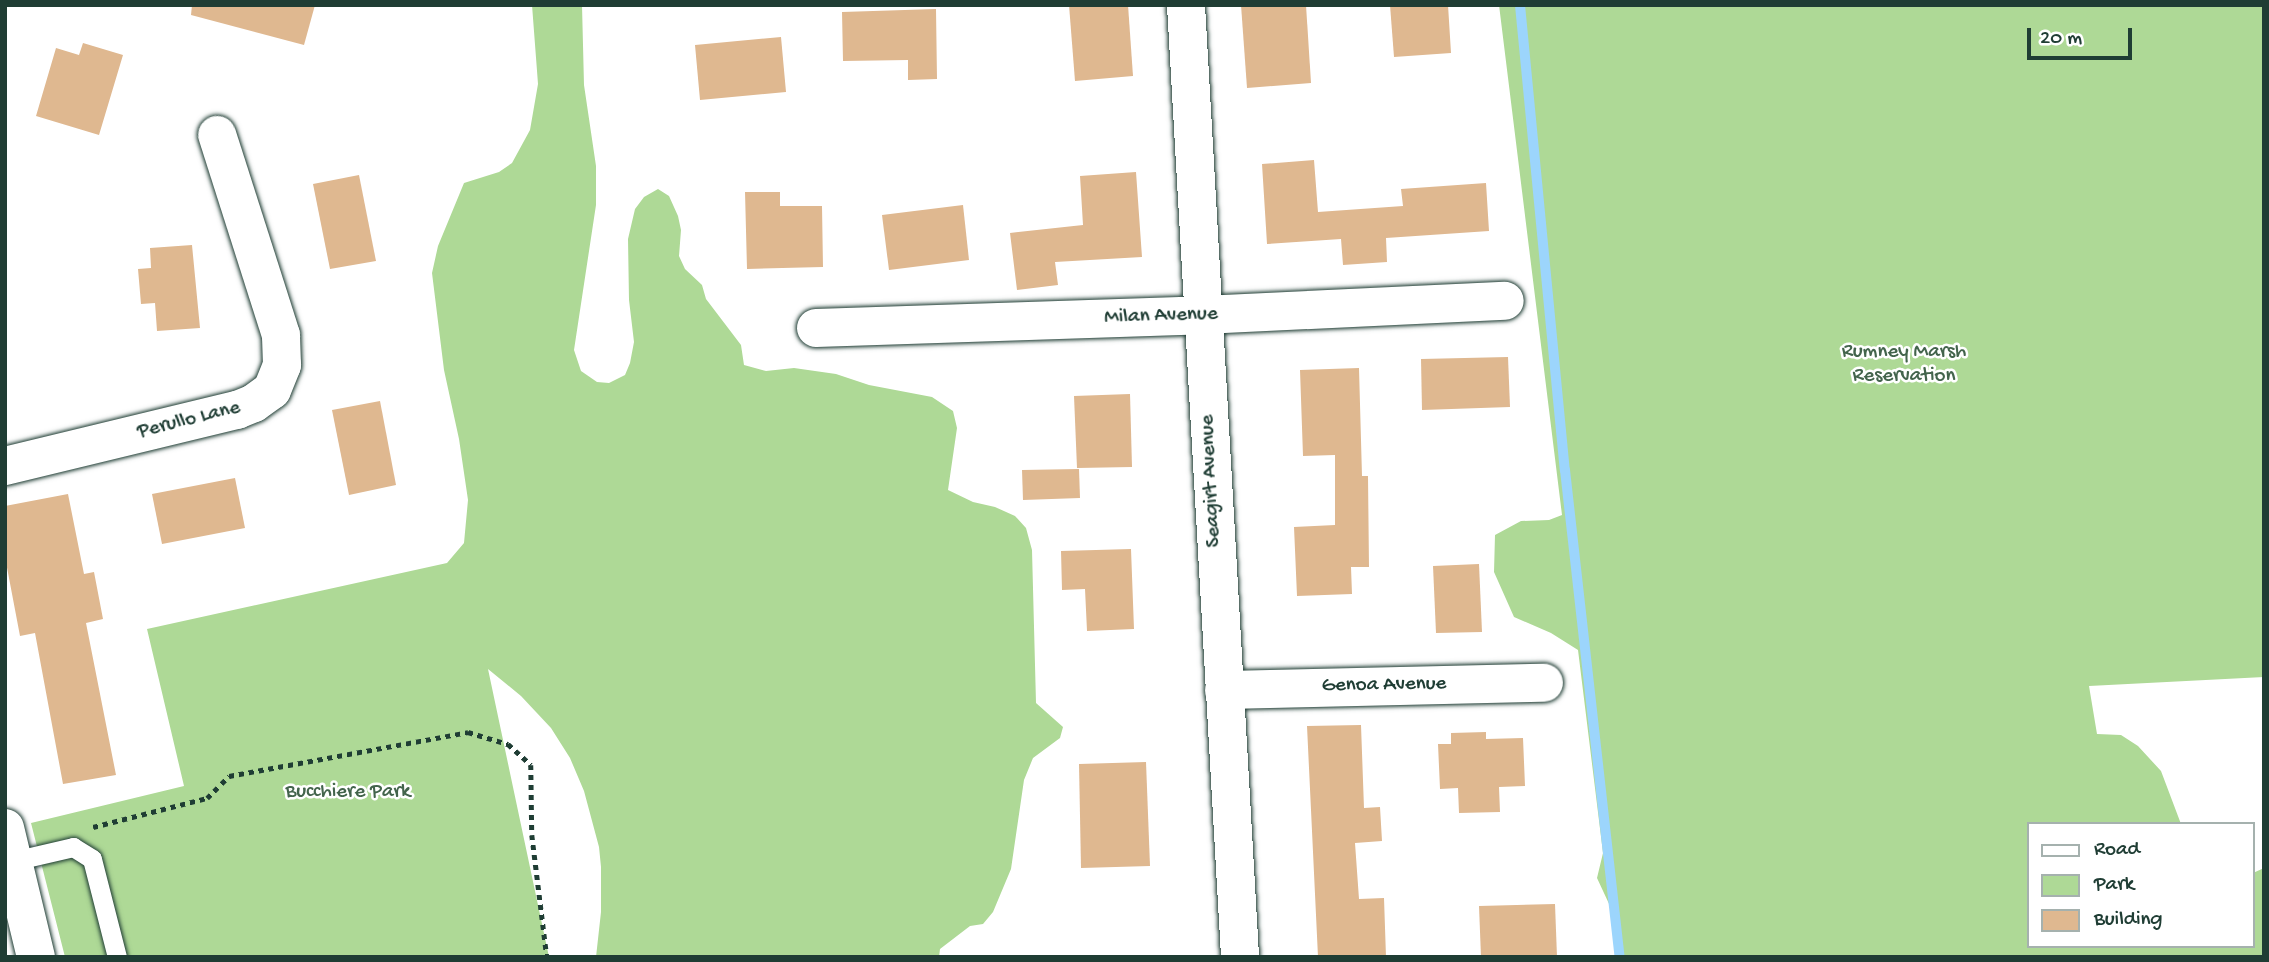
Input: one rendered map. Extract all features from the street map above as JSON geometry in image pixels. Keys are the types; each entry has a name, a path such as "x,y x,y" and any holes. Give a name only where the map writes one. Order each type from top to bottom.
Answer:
{"street":[{"name":"Seagirt Avenue","path":"1186,5 1240,957"},
{"name":"Perullo Lane","path":"5,466 237,410 254,403 272,390 282,365 281,335 217,135"},
{"name":"Milan Avenue","path":"816,328 1203,316 1505,301"},
{"name":"Genoa Avenue","path":"1224,690 1544,683"},
{"path":"9,844 36,957"}],"lane":[{"path":"9,844 73,847 92,859 117,957"}],"path":[{"path":"86,828 206,798 229,776 468,732 508,744 531,765 532,835 547,957"}],"green space":[{"name":"Bucchiere Park","path":"532,5 582,5 584,85 596,166 596,205 574,350 581,371 597,382 609,383 625,375 634,342 629,300 628,239 635,209 644,197 658,189 669,196 678,216 681,230 679,256 685,269 702,285 706,299 741,345 744,365 766,371 794,368 836,374 869,385 932,397 953,411 957,428 948,490 973,502 995,507 1015,516 1026,528 1032,550 1036,703 1063,727 1060,738 1033,758 1024,780 1011,869 993,912 983,924 970,926 940,949 939,957 596,957 601,912 601,867 599,847 584,791 570,758 551,728 521,696 488,669 549,957 65,957 31,823 184,786 147,629 447,563 464,543 468,500 459,439 444,370 432,273 438,246 464,183 499,172 512,163 530,130 538,84"},
{"name":"Rumney Marsh Reservation","path":"1499,5 2264,5 2264,677 2089,686 2097,734 2121,735 2138,746 2161,771 2180,822 2028,822 2028,948 2255,948 2255,872 2264,868 2264,957 1616,957 1610,906 1597,878 1603,853 1578,650 1551,633 1514,617 1494,572 1495,535 1521,521 1549,520 1562,515"}],"building":[{"path":"192,5 315,5 304,45 191,15"},
{"path":"1069,5 1128,5 1133,76 1075,81"},
{"path":"1241,5 1306,5 1311,83 1247,88"},
{"path":"1390,5 1448,5 1451,53 1394,57"},
{"path":"936,9 937,79 908,80 908,60 843,61 842,12"},
{"path":"781,37 786,92 700,100 695,45"},
{"path":"83,43 123,55 99,135 36,116 56,48 79,55"},
{"path":"1314,160 1318,212 1403,206 1401,189 1486,183 1489,231 1386,238 1387,262 1343,265 1341,239 1267,244 1262,164"},
{"path":"1136,172 1142,257 1055,262 1058,285 1017,290 1010,233 1083,225 1080,176"},
{"path":"359,175 376,261 330,269 313,184"},
{"path":"745,192 780,192 780,206 822,206 823,267 747,269"},
{"path":"963,205 969,260 889,270 882,215"},
{"path":"192,245 200,328 157,331 155,303 141,304 138,269 151,268 150,248"},
{"path":"1508,357 1510,407 1422,410 1421,359"},
{"path":"1359,368 1362,476 1368,476 1369,567 1351,567 1352,594 1297,596 1294,527 1335,525 1335,455 1303,456 1300,370"},
{"path":"1130,394 1132,467 1077,468 1074,396"},
{"path":"380,401 396,485 349,495 332,410"},
{"path":"1079,469 1080,498 1023,500 1022,470"},
{"path":"235,478 245,528 162,544 152,494"},
{"path":"68,494 84,574 94,572 103,619 86,623 116,775 63,784 35,633 20,636 5,557 5,506"},
{"path":"1131,549 1134,629 1087,631 1085,589 1062,590 1061,551"},
{"path":"1479,564 1482,632 1436,633 1433,566"},
{"path":"1361,725 1364,808 1380,807 1382,841 1355,843 1359,899 1384,898 1386,957 1318,957 1307,726"},
{"path":"1486,732 1486,739 1523,738 1525,786 1499,787 1500,812 1459,813 1458,788 1440,789 1438,744 1451,744 1451,733"},
{"path":"1146,762 1150,866 1081,868 1079,764"},
{"path":"1555,904 1557,957 1481,957 1479,906"}],"waterway":[{"path":"1520,5 1565,470 1620,957"}]}
